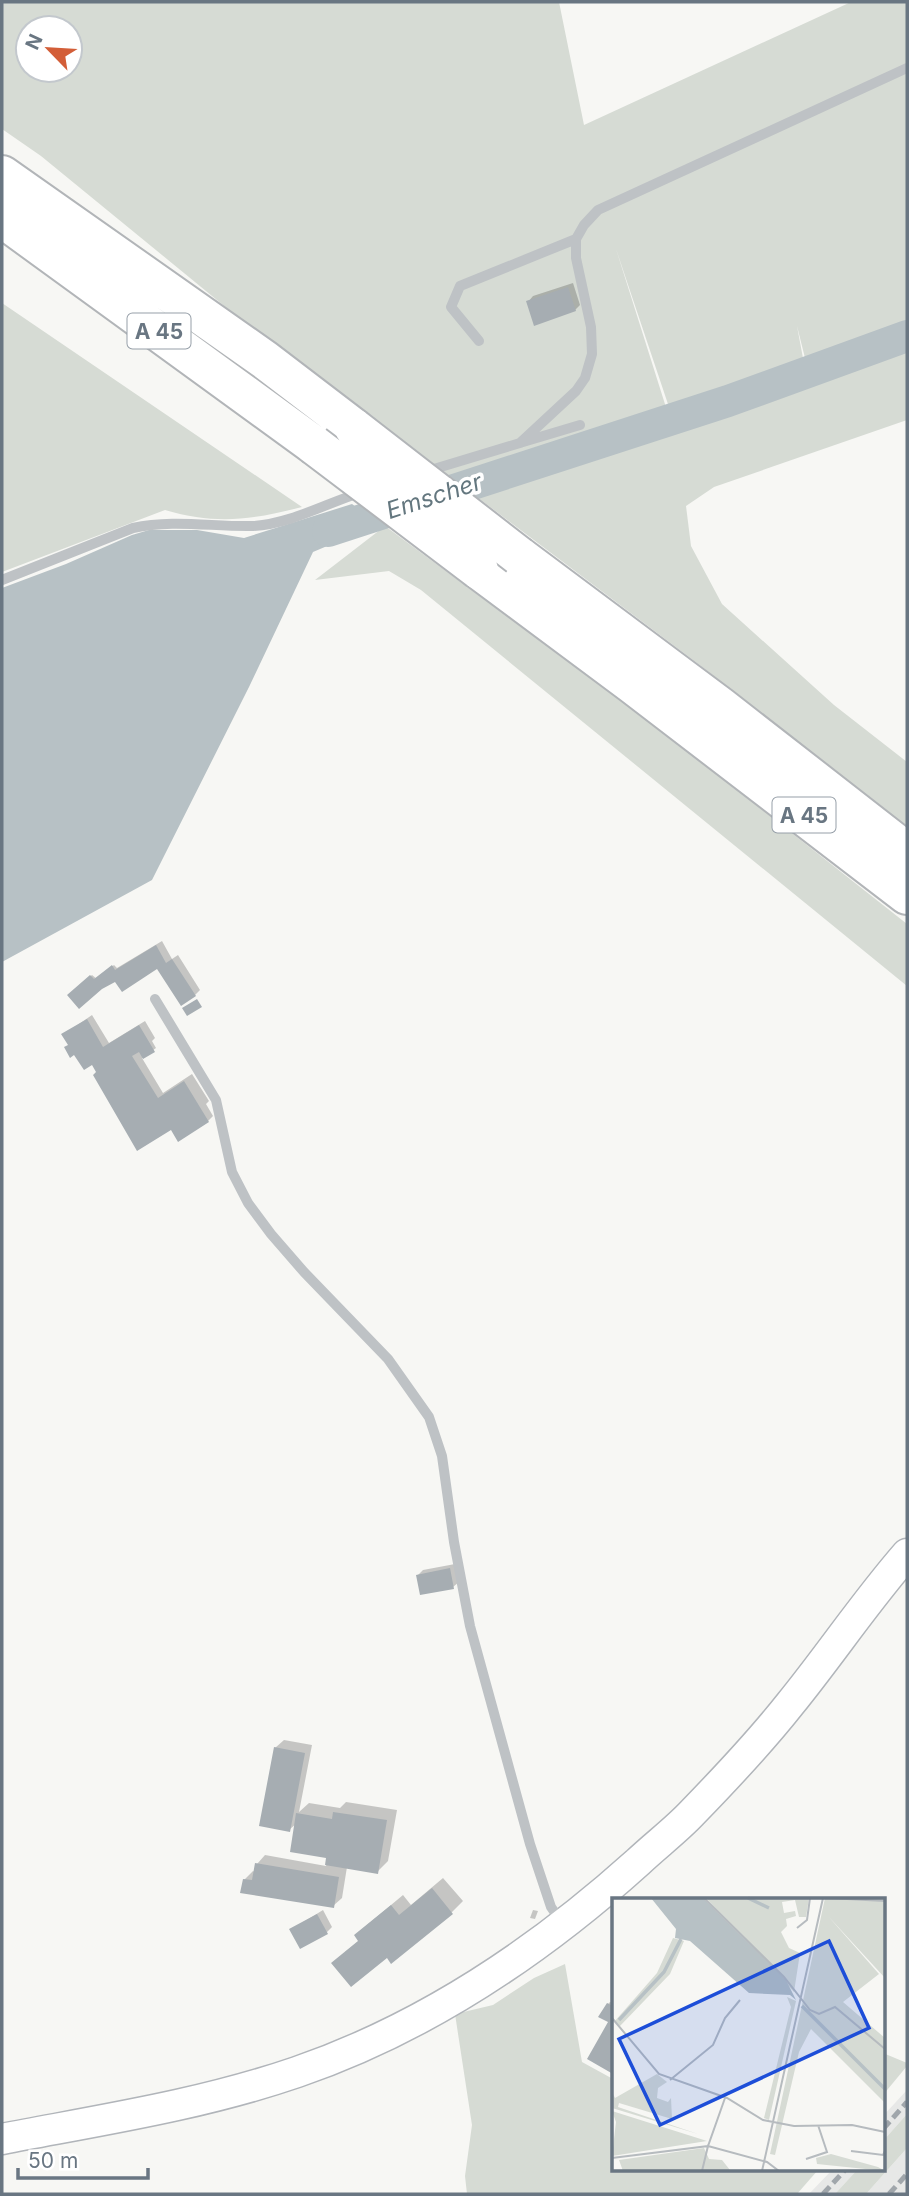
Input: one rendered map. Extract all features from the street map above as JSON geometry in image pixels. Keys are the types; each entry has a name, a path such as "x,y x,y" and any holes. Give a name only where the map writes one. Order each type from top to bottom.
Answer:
{"highway":[{"name":"A 45","path":"2,175 265,360 519,555 643,670 710,721 907,852"},
{"name":"A 45","path":"2,218 479,570 643,670"},
{"name":"A 45","path":"710,721 907,895"}],"main road":[{"path":"2,2139 135,2114 297,2072 358,2048 436,2010 486,1979 608,1889 690,1815 789,1706 907,1554"}],"lane":[{"path":"520,443 576,391 585,378 592,354 591,327 576,258 576,239 598,210 907,68"},
{"path":"479,341 451,306 460,286 576,239"},
{"path":"401,480 580,425"},
{"path":"2,580 134,528 156,523 255,526 278,522 388,484"},
{"path":"155,999 216,1100 232,1172 248,1203 304,1272 388,1359 429,1417 442,1456 454,1542 470,1626 530,1844 551,1907 563,1924"}],"shaded area":[{"path":"2,2 559,2 584,125 851,2 907,2 907,420 714,487 686,506 691,546 722,604 834,705 907,762 907,828 701,666 465,488 637,430 460,485 283,354 41,156 2,129","holes":["616,249 672,416 805,369 797,326 809,374 670,420"]},
{"path":"2,303 302,507 234,519 201,518 165,510 2,572"},
{"path":"352,504 379,524 313,552 152,880 2,962 2,588 149,530 197,530 244,538"},
{"path":"385,526 678,743 907,924 907,986 421,590 389,571 315,580"},
{"path":"565,1964 582,2062 612,2078 612,2172 816,2172 797,2194 467,2194 465,2176 472,2125 455,2014 493,2005 534,1978"},
{"path":"884,2053 907,2063 884,2094"},
{"path":"907,2090 907,2114 884,2140 884,2115"},
{"path":"907,2114 907,2148 866,2194 835,2194 855,2172 884,2172 884,2140"},
{"path":"907,2148 907,2194 866,2194"},
{"path":"830,2172 855,2172 835,2194 809,2194"}],"building":[{"path":"568,287 576,311 534,326 526,301"},
{"path":"156,945 166,963 172,959 196,996 181,1006 157,969 122,992 115,982 102,989 79,1009 67,995 90,975 94,979 112,965 115,970"},
{"path":"197,999 202,1007 187,1016 182,1008"},
{"path":"87,1019 103,1047 139,1025 155,1052 143,1059 139,1052 132,1056 158,1098 184,1081 209,1122 178,1142 171,1130 137,1151 93,1075 96,1072 92,1065 84,1070 74,1055 70,1058 64,1047 68,1045 61,1034"},
{"path":"450,1568 454,1589 420,1595 416,1575"},
{"path":"274,1747 305,1753 290,1832 259,1826"},
{"path":"333,1812 387,1820 378,1874 325,1865 326,1858 290,1852 296,1813 332,1819"},
{"path":"255,1863 339,1877 334,1908 240,1893 243,1879 252,1880"},
{"path":"432,1888 453,1914 391,1964 387,1958 351,1987 331,1963 358,1941 354,1935 391,1905 399,1915"},
{"path":"317,1914 328,1934 300,1949 289,1929"},
{"path":"607,2003 612,2006 612,2073 587,2059 608,2022 598,2017"}],"waterway":[{"name":"Emscher","path":"328,531 728,401 907,336"}],"railway":[{"path":"884,2128 907,2102"},
{"path":"823,2194 843,2172"},
{"path":"889,2194 907,2174"}]}
